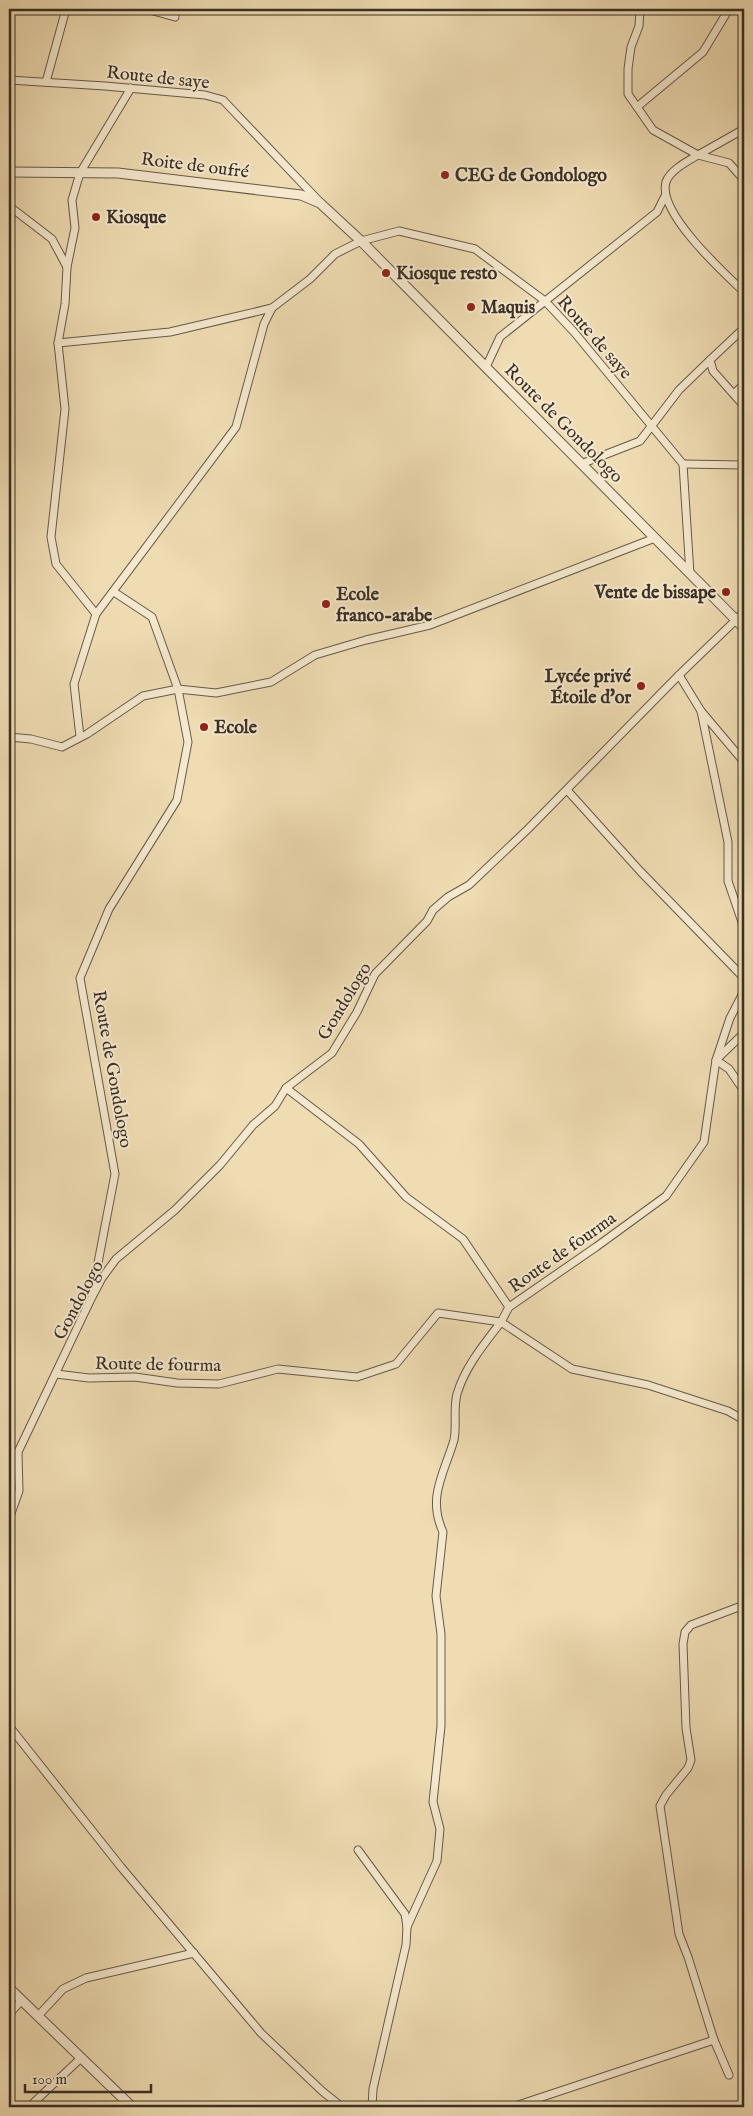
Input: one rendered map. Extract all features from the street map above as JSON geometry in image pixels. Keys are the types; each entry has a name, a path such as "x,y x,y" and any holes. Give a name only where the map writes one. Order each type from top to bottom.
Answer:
{"street":[{"path":"46,82 66,9"},
{"path":"146,9 176,17"},
{"path":"640,9 639,26 631,47 628,69 628,94 653,130 698,155 729,163 744,180"},
{"path":"637,107 704,52 729,9"},
{"name":"Route de saye","path":"9,80 205,95 223,100 320,203"},
{"path":"96,614 56,564 51,537 65,409 58,343 65,304 67,267 76,228 72,200 80,172 130,88"},
{"path":"486,367 500,337 657,212 664,196 666,181 677,169 744,129"},
{"name":"Roite de oufré","path":"9,172 118,173 302,195 320,203 361,241"},
{"path":"664,196 684,230 744,292"},
{"path":"9,206 52,238 67,267"},
{"name":"Route de saye","path":"272,308 310,279 335,254 361,241 399,231 475,249 545,301 574,332 683,464"},
{"name":"Route de Gondologo","path":"361,241 744,628"},
{"path":"58,343 170,332 272,308"},
{"path":"80,737 74,684 96,614 236,427 264,324 272,308"},
{"path":"581,464 640,441 679,390 744,328"},
{"path":"710,360 713,371 744,406"},
{"path":"734,394 744,384"},
{"path":"690,574 683,464 744,465"},
{"path":"9,736 31,739 62,747 143,696 178,689 216,693 271,682 315,656 366,640 430,625 655,538"},
{"name":"Route de Gondologo","path":"90,1301 115,1174 80,978 109,909 177,800 188,742 178,689 152,617 114,592"},
{"name":"Gondologo","path":"9,1518 19,1491 18,1452 90,1301 102,1278 116,1260 175,1210 220,1165 253,1125 275,1106 286,1088 332,1053 357,1012 375,974 427,921 434,910 448,897 469,885 567,790 679,675 744,612"},
{"path":"679,675 701,711 744,762"},
{"path":"701,711 728,842 728,881 742,922 744,940"},
{"path":"567,790 640,871 744,978"},
{"name":"Route de fourma","path":"56,1374 89,1378 135,1377 177,1382 220,1384 278,1369 357,1377 396,1364 438,1313 500,1322 509,1307 666,1196 704,1142 716,1060 730,1018 744,991"},
{"path":"744,1033 716,1060 729,1069 744,1091"},
{"path":"286,1088 359,1144 406,1197 463,1239 509,1307"},
{"path":"407,1927 437,1861 440,1829 432,1802 441,1726 441,1634 436,1596 443,1532 439,1523 436,1504 437,1486 454,1438 457,1394 474,1358 500,1322 572,1369 648,1385 728,1411 744,1420"},
{"path":"729,2075 714,2040 679,1934 660,1806 666,1795 688,1768 691,1760 686,1728 683,1644 685,1632 691,1625 744,1605"},
{"path":"9,1726 121,1867 261,2033 342,2107"},
{"path":"358,1850 405,1914 407,1927 406,1945 373,2089 372,2107"},
{"path":"38,2016 63,1989 86,1978 194,1953"},
{"path":"9,1988 132,2107"},
{"path":"9,2014 22,2000"},
{"path":"512,2107 714,2040"},
{"path":"29,2107 81,2058"}],"place":[{"name":"CEG de Gondologo","path":"445,175"},
{"name":"Kiosque","path":"96,217"},
{"name":"Kiosque resto","path":"386,273"},
{"name":"Maquis","path":"471,307"},
{"name":"Vente de bissape","path":"726,592"},
{"name":"Ecole franco-arabe","path":"326,604"},
{"name":"Lycée privé Étoile d'or","path":"641,686"},
{"name":"Ecole","path":"204,727"}]}
